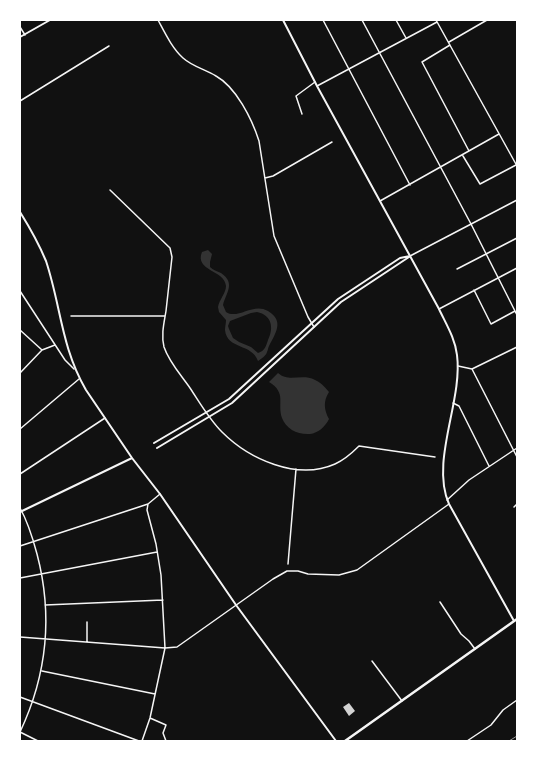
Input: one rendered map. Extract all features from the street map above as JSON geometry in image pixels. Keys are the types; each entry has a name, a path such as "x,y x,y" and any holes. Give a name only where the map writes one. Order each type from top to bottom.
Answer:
{"main road":[{"path":"345,741 516,620"}],"street":[{"path":"20,37 50,20"},
{"path":"158,20 171,44 184,59 195,67 221,79 233,90 257,135 274,236 314,327"},
{"path":"283,20 317,86 439,310 454,341 458,366 444,459 442,477 444,492 449,504 516,620"},
{"path":"323,20 410,185"},
{"path":"362,20 471,224 517,315"},
{"path":"396,20 406,38"},
{"path":"448,42 486,20"},
{"path":"317,86 437,21 517,165 480,184 463,155"},
{"path":"20,27 25,34"},
{"path":"450,45 422,62 469,151"},
{"path":"20,101 109,46"},
{"path":"302,114 296,96 315,82"},
{"path":"380,202 499,134"},
{"path":"265,178 273,176 332,142"},
{"path":"110,190 170,248 172,257 163,336 166,351 210,417 222,432 248,452 274,464 296,469 317,469 334,465 348,456 359,446 435,457"},
{"path":"157,448 232,404 345,299 410,256 517,200"},
{"path":"20,212 35,237 46,262 63,334 74,369 79,379 132,458 160,494 236,605 336,741"},
{"path":"457,269 517,238"},
{"path":"154,443 234,395 338,298 351,288 400,258 410,256"},
{"path":"439,310 517,268"},
{"path":"474,290 491,324 515,311"},
{"path":"20,291 65,360 74,369"},
{"path":"70,316 165,316"},
{"path":"20,330 42,350"},
{"path":"20,373 42,350 55,345"},
{"path":"458,366 472,369 517,346"},
{"path":"472,369 517,457"},
{"path":"20,429 79,379"},
{"path":"453,403 459,406 489,466"},
{"path":"20,474 105,418"},
{"path":"447,500 469,480 517,448"},
{"path":"21,512 132,458"},
{"path":"288,564 296,469"},
{"path":"20,546 148,504 160,494"},
{"path":"20,697 141,741 150,718 165,648 161,574 147,510 148,504"},
{"path":"20,637 165,648 172,648 182,645 272,579 287,571 298,571 308,574 339,575 357,570 449,504"},
{"path":"514,507 517,504"},
{"path":"20,508 33,542 42,574 46,605 45,639 41,671 33,702 20,732 38,741"},
{"path":"20,578 157,552"},
{"path":"46,605 163,600"},
{"path":"440,602 461,634 475,649"},
{"path":"87,622 87,642"},
{"path":"372,660 402,701"},
{"path":"41,671 156,694"},
{"path":"467,741 491,725 503,710 517,700"},
{"path":"150,718 166,725 163,733 166,741"}],"shaded area":[{"path":"208,250 212,254 210,267 221,273 228,281 229,288 223,305 226,312 236,314 257,308 268,311 276,319 276,332 266,353 258,361 251,351 230,341 227,336 225,330 226,320 219,312 218,307 226,286 221,277 202,263 202,252","holes":["257,312 269,319 271,331 265,348 258,353 251,347 233,338 228,326 230,321 251,313"]},
{"path":"278,373 289,378 301,377 314,379 329,392 325,406 329,419 321,429 310,434 306,434 297,432 286,425 281,413 280,394 275,386 269,382"}],"building":[{"path":"349,703 355,711 349,716 343,707"}],"railway":[{"path":"509,741 517,736"}]}
